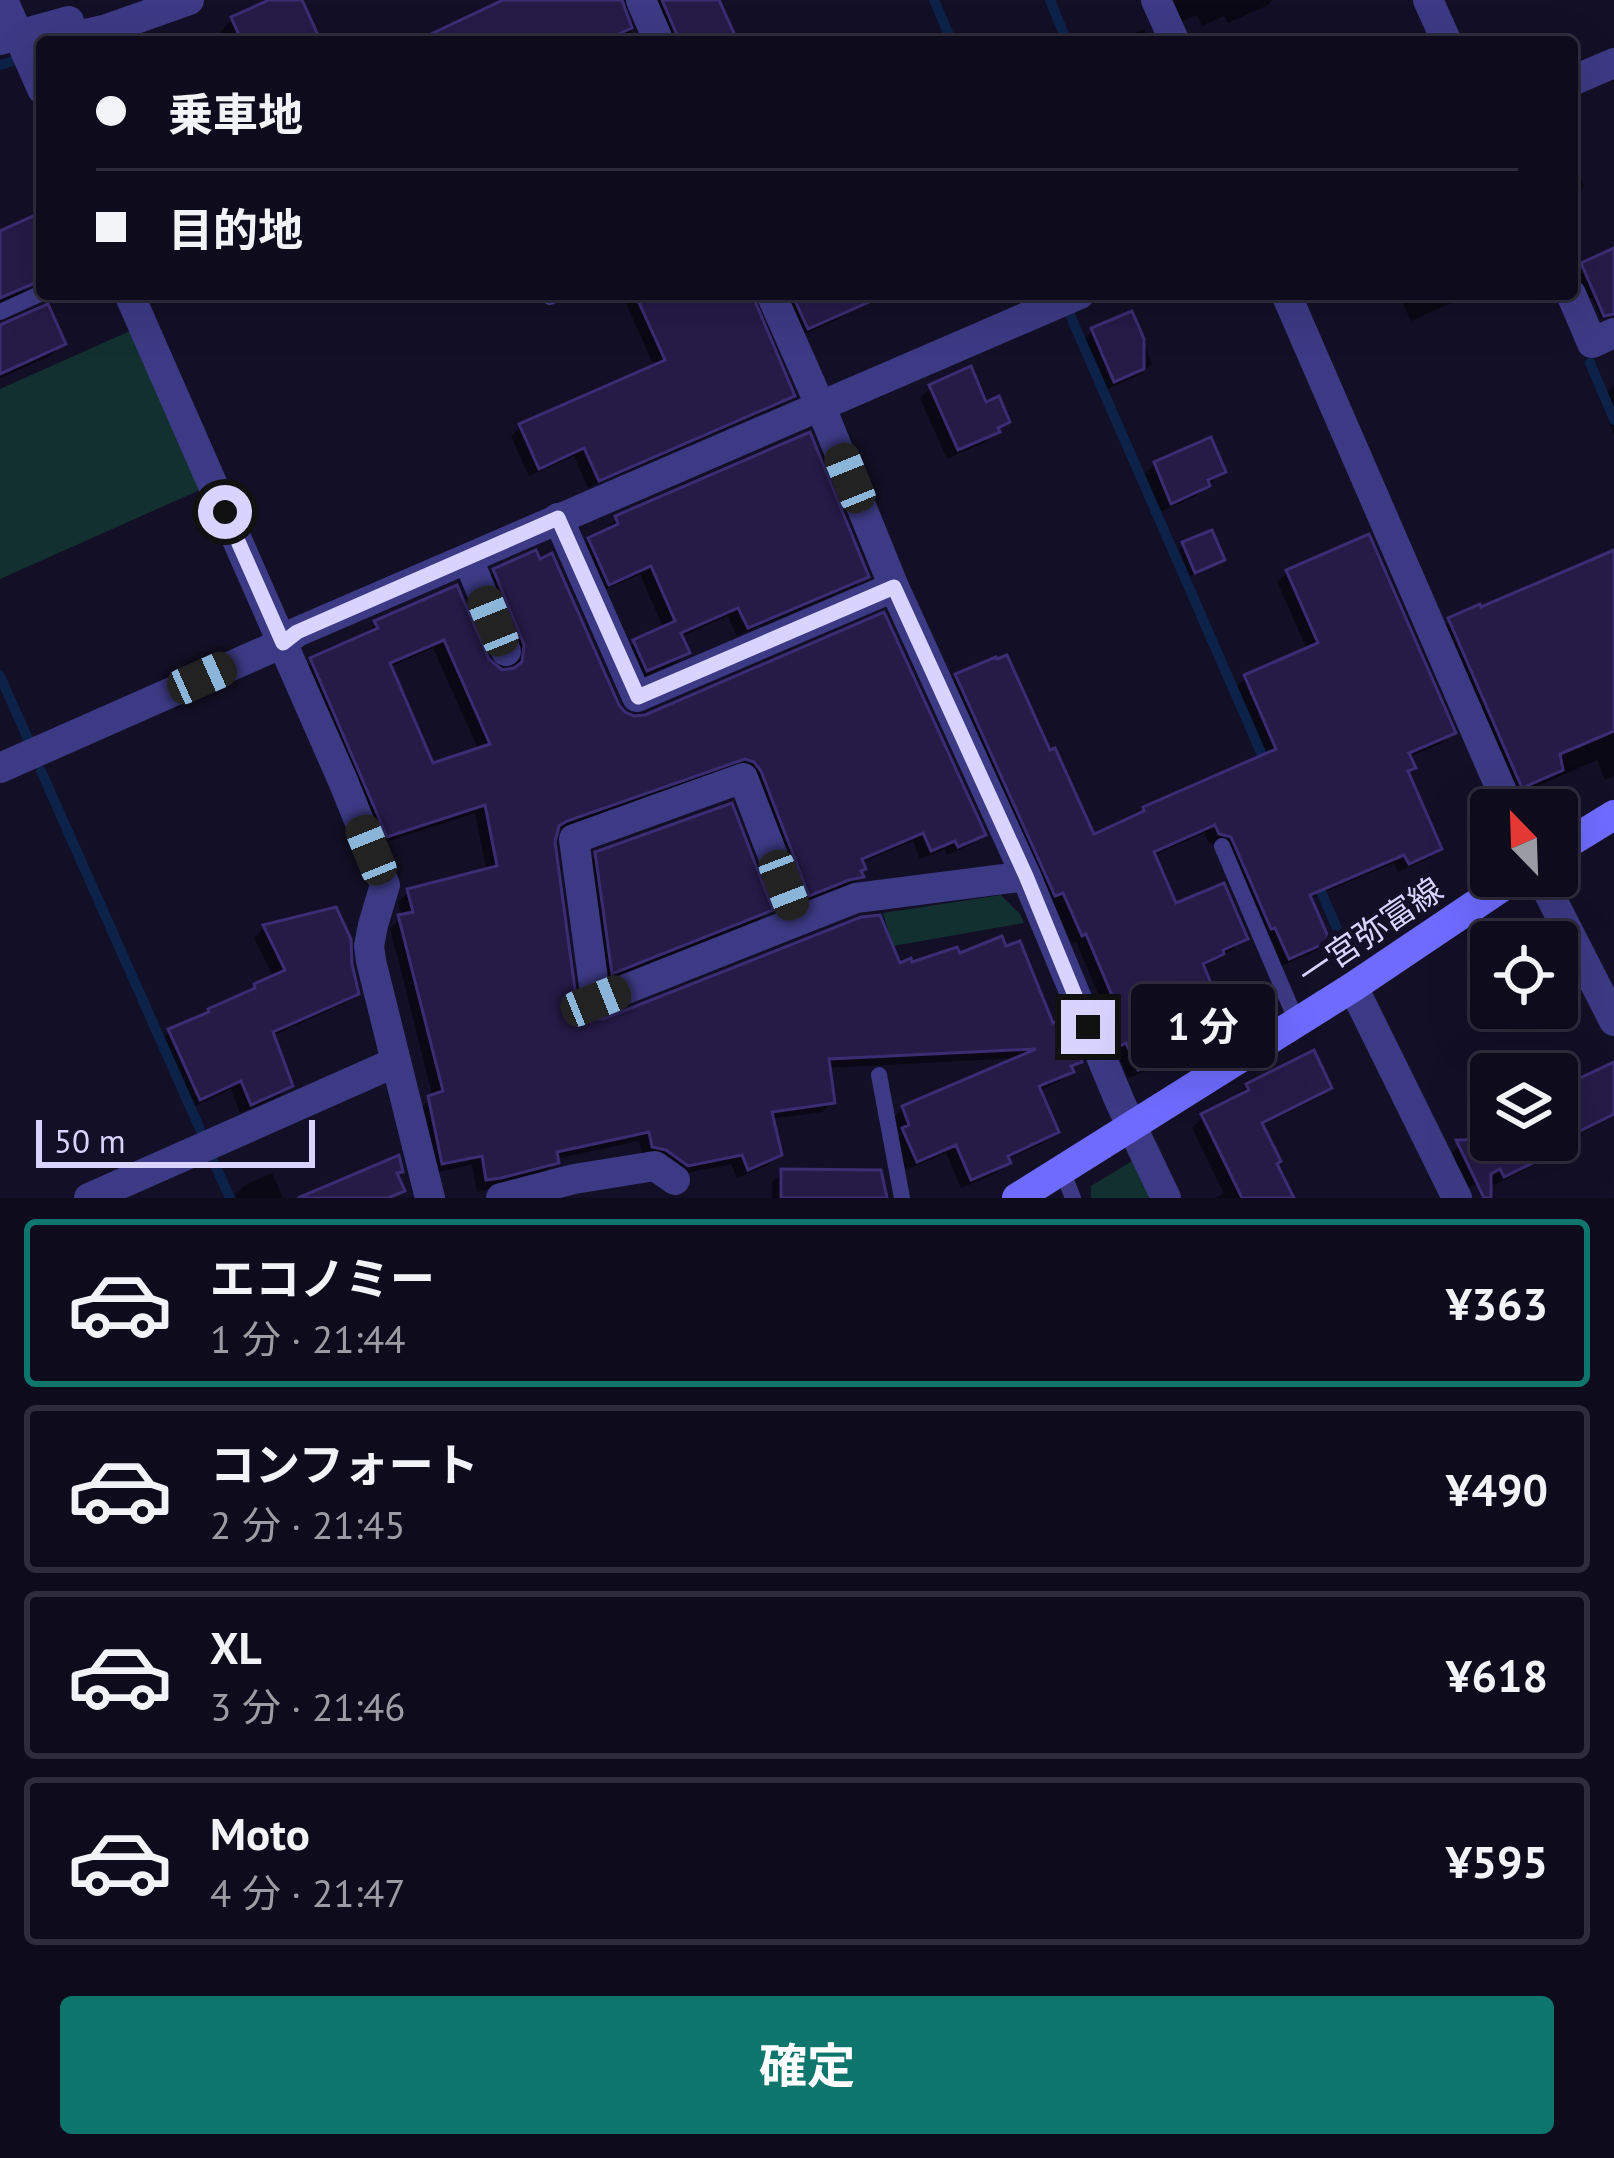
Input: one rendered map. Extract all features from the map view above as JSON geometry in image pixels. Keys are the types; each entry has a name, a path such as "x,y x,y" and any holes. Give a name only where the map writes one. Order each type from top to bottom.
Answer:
{"main road":[{"path":"1578,837 1614,815"},
{"name":"一宮弥富線","path":"1017,1198 1068,1184 1131,1127 1353,988 1487,897"}],"street":[{"path":"3,0 36,76"},
{"path":"43,36 138,0"},
{"path":"67,36 107,29 189,0"},
{"path":"640,0 653,36"},
{"path":"1156,0 1172,36"},
{"path":"1428,0 1444,36"},
{"path":"1578,78 1614,63"},
{"path":"132,300 386,885 370,962 430,1198"},
{"path":"774,300 894,587 1166,1198"},
{"path":"0,768 283,643 297,632 1066,300"},
{"path":"1289,300 1501,789"},
{"path":"1574,300 1592,343 1614,333"},
{"path":"558,518 638,697 894,587"},
{"path":"468,559 506,651"},
{"path":"798,921 743,778 574,839 596,1001 798,921 856,898 1026,876"},
{"path":"1551,897 1614,1022"},
{"path":"1353,988 1457,1198"},
{"path":"88,1198 396,1062"},
{"path":"501,1198 576,1188 656,1166 675,1180"}],"lane":[{"path":"0,312 36,296"},
{"path":"1222,846 1298,1022"},
{"path":"879,1075 902,1198"}],"green space":[{"path":"132,330 202,489 0,579 0,389"},
{"path":"1001,895 1024,923 893,946 883,913"},
{"path":"1132,1161 1150,1198 1091,1198 1091,1186"}],"building":[{"path":"269,0 302,0 318,36 239,36 231,17"},
{"path":"503,0 622,0 632,28 614,36 427,36"},
{"path":"662,0 719,0 735,36 677,36"},
{"path":"36,215 36,283 0,298 0,231"},
{"path":"1614,248 1614,314 1604,316 1581,263"},
{"path":"638,300 755,300 795,396 599,481 584,448 539,469 519,424 665,360"},
{"path":"795,300 873,300 808,329"},
{"path":"48,304 66,344 0,374 0,325"},
{"path":"1132,311 1144,339 1144,369 1114,382 1091,328"},
{"path":"971,366 986,402 999,396 1010,422 998,428 1000,432 958,450 929,385"},
{"path":"810,432 869,577 748,628 738,608 681,633 690,653 647,671 633,640 675,621 651,566 609,585 588,538 618,524 615,516"},
{"path":"1211,437 1226,472 1208,480 1210,486 1171,504 1154,462"},
{"path":"1212,530 1225,560 1195,573 1182,542"},
{"path":"1369,534 1456,733 1409,753 1416,768 1408,771 1442,849 1409,864 1404,855 1310,895 1330,941 1289,959 1231,837 1219,834 1215,825 1154,852 1176,903 1224,883 1248,939 1203,964 1227,1021 1177,1043 1181,1052 1138,1070 1126,1043 1118,1047 1100,1003 1113,998 1086,934 1082,936 1063,893 1055,896 955,674 1007,655 1094,834 1144,811 1143,807 1276,749 1244,675 1318,643 1286,570"},
{"path":"536,550 540,559 552,553 619,705 634,716 884,612 986,835 958,847 955,841 931,851 923,833 862,859 864,877 809,896 761,771 745,759 567,821 559,826 555,842 581,1013 603,1019 861,917 880,915 900,963 957,947 960,953 1002,936 1006,946 1020,941 1053,1023 1064,1018 1082,1062 1071,1066 1074,1072 1039,1086 1059,1132 1008,1156 1011,1163 971,1180 956,1145 917,1162 902,1128 909,1125 902,1106 1036,1049 829,1059 835,1103 772,1112 782,1155 748,1170 742,1155 688,1166 666,1150 652,1147 649,1132 557,1152 559,1163 501,1178 486,1180 482,1156 442,1164 428,1096 443,1091 398,915 413,912 407,889 497,866 485,805 387,837 310,658 378,628 374,621 457,585 489,659 502,670 514,668 522,662 524,645 493,569","holes":["444,640 490,744 433,763 390,663"]},
{"path":"1614,550 1614,731 1560,754 1563,770 1522,788 1448,618"},
{"path":"732,803 773,910 612,974 595,852"},
{"path":"336,907 351,939 359,994 273,1032 293,1086 251,1105 241,1081 200,1100 168,1029 285,970 263,925"},
{"path":"1314,1050 1332,1088 1262,1123 1294,1198 1242,1198 1201,1114 1249,1090 1246,1084"},
{"path":"1614,1062 1614,1114 1578,1132 1578,1079"},
{"path":"1470,1138 1470,1161 1537,1161 1504,1177 1500,1169 1491,1174 1491,1198 1484,1198 1456,1140"},
{"path":"399,1155 403,1172 397,1173 405,1191 388,1198 298,1198"},
{"path":"781,1169 881,1170 887,1198 781,1198"}],"waterway":[{"path":"934,0 949,36"},
{"path":"1050,0 1065,36"},
{"path":"0,65 17,60"},
{"path":"1070,315 1266,764"},
{"path":"1590,363 1614,420"},
{"path":"0,676 29,741"},
{"path":"41,771 200,1129"},
{"path":"1316,880 1346,949"},
{"path":"211,1156 230,1198"}],"route":[{"path":"225,512 283,643 297,632 558,518 638,697 894,587 1026,876 1088,1027"}]}
